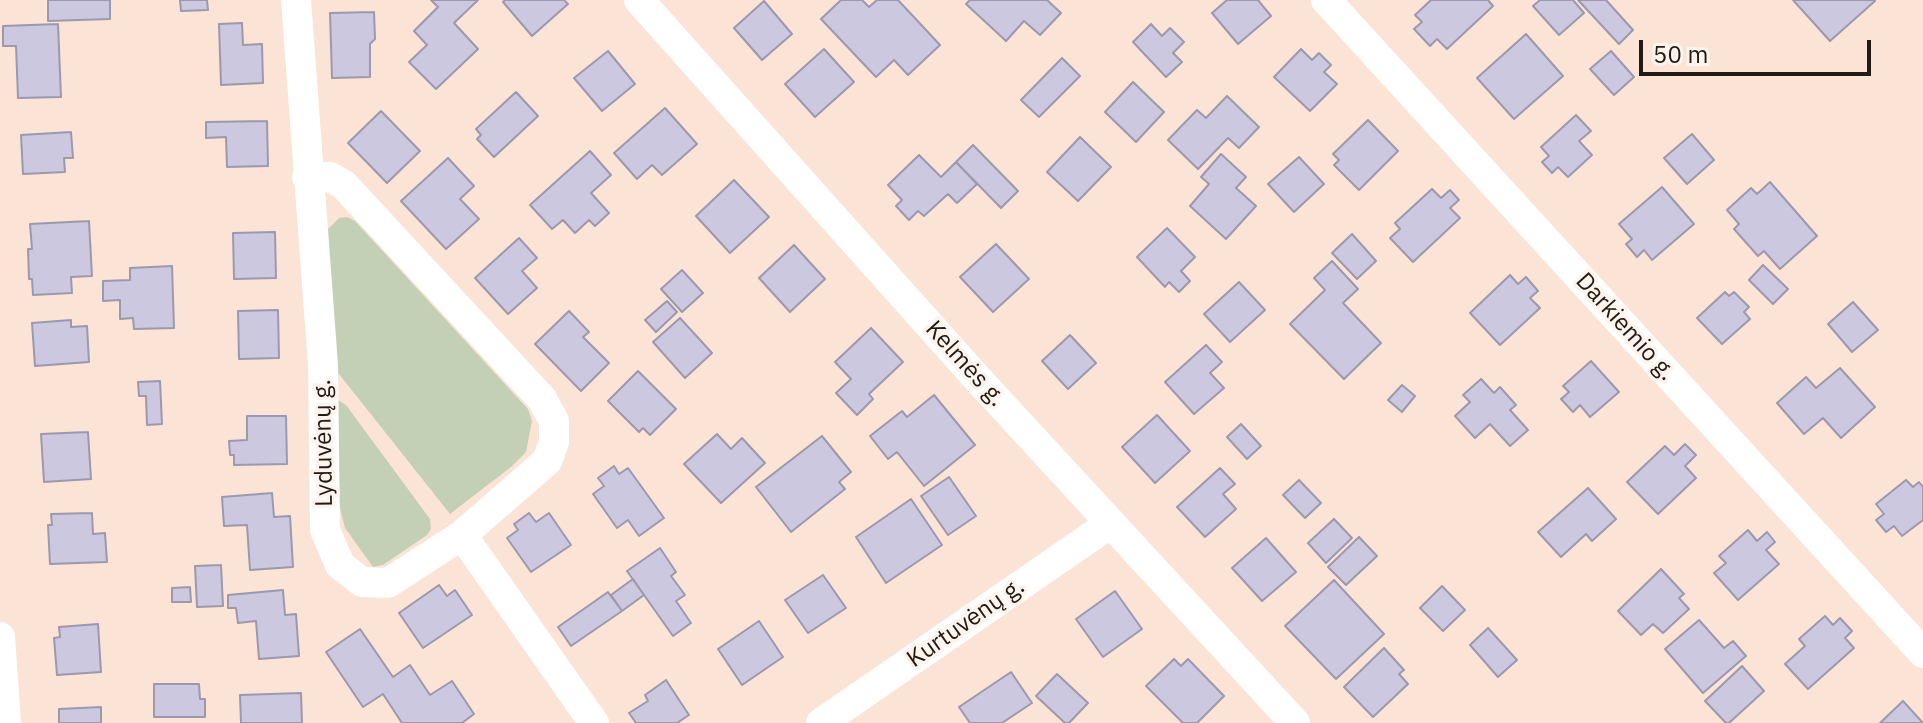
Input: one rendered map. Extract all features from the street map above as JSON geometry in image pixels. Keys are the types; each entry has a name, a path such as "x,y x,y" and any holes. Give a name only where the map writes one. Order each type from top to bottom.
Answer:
{"street":[{"name":"Lyduvėnų g.","path":"296,0 307,177 323,365 325,530 340,565 362,582 388,583 462,535 547,461 554,442 554,421 542,399 344,185 330,177 307,177"},
{"name":"Kelmės g.","path":"639,0 975,376 1295,723"},
{"name":"Darkiemio g.","path":"1326,0 1923,653"},
{"name":"Kurtuvėnų g.","path":"821,723 1111,523"},
{"path":"462,535 594,723"},
{"path":"0,637 6,723"}],"green space":[{"path":"347,217 355,221 528,409 532,421 526,452 450,514 335,369 327,230 339,218"},
{"path":"336,399 346,405 430,519 431,529 427,535 383,565 373,567 345,528 338,500"}],"building":[{"path":"48,0 110,0 110,19 48,21"},
{"path":"180,0 207,0 208,10 181,11"},
{"path":"431,0 478,0 454,23 478,49 436,89 409,62 427,45 414,31 438,7"},
{"path":"564,0 568,4 532,36 503,2"},
{"path":"841,0 862,0 869,7 877,0 898,0 940,45 908,75 894,60 876,77 821,19"},
{"path":"970,0 1047,0 1061,13 1040,35 1024,21 1006,41 966,4"},
{"path":"1227,0 1258,0 1271,16 1238,44 1212,13"},
{"path":"1431,0 1488,0 1493,6 1447,49 1437,39 1430,46 1414,29 1422,22 1415,15"},
{"path":"1540,0 1573,0 1584,13 1559,35 1533,6"},
{"path":"1578,0 1606,0 1633,30 1619,44"},
{"path":"1793,0 1874,0 1875,1 1830,41"},
{"path":"764,1 792,34 762,60 734,28"},
{"path":"374,12 375,39 370,44 370,77 332,78 330,13"},
{"path":"242,23 243,45 262,44 263,83 221,85 219,24"},
{"path":"58,24 61,97 18,98 16,46 3,46 3,26"},
{"path":"1151,24 1162,36 1170,28 1184,42 1173,53 1182,62 1166,77 1133,42"},
{"path":"1526,34 1563,76 1514,119 1477,78"},
{"path":"824,49 854,82 815,117 785,84"},
{"path":"1301,49 1312,60 1319,53 1331,65 1324,72 1337,84 1310,111 1274,77"},
{"path":"608,51 635,84 602,111 574,78"},
{"path":"1611,51 1634,77 1614,95 1590,69"},
{"path":"1062,58 1080,76 1039,117 1021,100"},
{"path":"1133,82 1164,112 1136,142 1105,112"},
{"path":"516,92 538,116 494,157 477,139 481,135 476,129"},
{"path":"1227,96 1259,127 1239,148 1228,138 1198,169 1168,140 1197,110 1206,118"},
{"path":"665,108 697,144 662,175 652,165 637,179 614,153"},
{"path":"381,111 420,151 387,183 348,143"},
{"path":"1576,115 1591,131 1579,141 1592,155 1568,177 1558,167 1552,173 1542,162 1549,156 1541,147"},
{"path":"1368,120 1398,151 1359,190 1334,165 1339,160 1333,154"},
{"path":"267,121 268,166 227,167 226,137 206,138 206,122"},
{"path":"71,132 73,158 64,158 65,172 23,174 21,135"},
{"path":"1692,134 1714,160 1687,184 1664,158"},
{"path":"1080,137 1111,167 1078,201 1047,172"},
{"path":"973,145 1018,191 1001,208 956,162"},
{"path":"590,151 611,175 591,193 609,213 595,226 589,220 575,233 563,220 552,229 530,205"},
{"path":"1221,154 1246,177 1236,188 1256,206 1226,239 1190,206 1209,184 1201,177"},
{"path":"919,155 941,177 956,162 977,184 957,203 948,194 924,216 918,211 909,220 896,206 902,200 888,185"},
{"path":"1299,157 1324,184 1294,212 1268,184"},
{"path":"448,158 474,186 460,199 479,219 446,249 401,201"},
{"path":"734,180 769,217 730,253 696,216"},
{"path":"1770,182 1817,236 1780,269 1764,251 1758,256 1734,229 1739,224 1727,210 1751,188 1757,194"},
{"path":"1662,187 1694,224 1652,260 1644,250 1637,257 1626,244 1632,239 1619,224"},
{"path":"1432,189 1441,198 1450,190 1459,200 1450,208 1460,218 1413,262 1390,238 1400,229 1395,223"},
{"path":"89,221 92,276 71,277 72,293 33,295 32,279 29,279 28,249 32,249 30,224"},
{"path":"1167,228 1195,257 1181,271 1190,281 1179,292 1169,282 1165,287 1137,257"},
{"path":"275,232 276,278 234,279 233,233"},
{"path":"1352,234 1376,261 1357,279 1332,253"},
{"path":"519,238 537,258 522,271 537,288 508,314 475,278"},
{"path":"996,244 1029,279 993,312 960,277"},
{"path":"794,245 825,279 790,312 759,278"},
{"path":"1332,261 1358,289 1343,303 1381,343 1344,379 1290,324 1325,290 1314,278"},
{"path":"1763,265 1788,289 1773,304 1749,280"},
{"path":"172,266 174,328 134,329 133,318 120,319 120,300 103,301 103,281 130,280 130,268"},
{"path":"682,270 703,293 682,312 661,289"},
{"path":"1510,275 1518,284 1526,277 1538,291 1530,298 1540,308 1500,345 1470,313"},
{"path":"1239,282 1265,310 1230,342 1204,314"},
{"path":"1725,292 1729,296 1734,292 1749,307 1744,312 1750,319 1722,344 1697,318"},
{"path":"667,301 677,312 656,332 645,320"},
{"path":"1853,302 1878,330 1852,352 1828,324"},
{"path":"278,310 279,358 239,359 238,311"},
{"path":"569,311 589,332 583,337 609,363 581,391 535,344"},
{"path":"680,318 712,353 685,378 653,342"},
{"path":"71,320 71,327 87,326 89,362 35,366 32,323"},
{"path":"871,328 903,362 869,394 873,399 857,415 836,393 851,379 835,362"},
{"path":"1070,335 1096,363 1068,389 1042,361"},
{"path":"1206,345 1222,362 1210,373 1224,388 1194,414 1165,382"},
{"path":"1591,361 1619,392 1590,417 1580,405 1573,412 1561,399 1569,392 1563,386"},
{"path":"1840,368 1875,407 1841,438 1823,418 1804,434 1777,403 1806,377 1816,388"},
{"path":"638,371 676,409 650,435 643,428 639,432 608,401"},
{"path":"1481,379 1494,393 1500,387 1516,405 1510,410 1528,430 1510,446 1490,424 1475,438 1455,416 1470,402 1463,395"},
{"path":"160,381 162,424 147,425 146,396 139,396 138,382"},
{"path":"1402,385 1415,396 1402,412 1388,400"},
{"path":"934,395 975,445 924,486 897,452 888,459 870,436 902,411 907,417"},
{"path":"1157,415 1190,451 1155,483 1122,447"},
{"path":"247,416 286,416 287,464 234,465 229,441 247,440"},
{"path":"1241,424 1261,446 1247,459 1227,437"},
{"path":"88,432 91,479 44,482 41,434"},
{"path":"717,434 731,449 742,438 765,463 721,503 684,464"},
{"path":"822,436 851,472 839,482 845,489 791,532 756,487"},
{"path":"1685,444 1696,455 1685,466 1696,478 1658,514 1627,482 1665,446 1674,455"},
{"path":"614,466 619,474 628,468 664,518 639,536 628,520 617,528 593,494 604,486 598,478"},
{"path":"1220,468 1235,484 1223,494 1236,509 1205,537 1177,507"},
{"path":"949,477 976,516 948,535 921,496"},
{"path":"1299,480 1321,503 1305,518 1283,495"},
{"path":"1906,480 1913,487 1919,482 1923,487 1923,520 1902,536 1894,526 1886,532 1876,520 1884,514 1876,504"},
{"path":"1588,488 1616,519 1592,541 1586,534 1561,557 1538,532"},
{"path":"272,493 274,517 290,516 293,567 250,570 247,525 224,526 222,497"},
{"path":"911,499 942,545 886,583 856,537"},
{"path":"92,513 93,534 105,533 107,562 50,564 48,525 52,525 51,514"},
{"path":"529,513 536,522 549,513 571,545 531,572 507,538 518,530 514,524"},
{"path":"1334,519 1352,538 1326,563 1308,543"},
{"path":"1748,530 1757,541 1767,532 1775,542 1766,550 1779,564 1738,600 1714,573 1726,563 1719,556"},
{"path":"1359,537 1377,556 1346,585 1328,567"},
{"path":"1266,538 1296,572 1262,601 1232,568"},
{"path":"660,548 676,572 671,576 685,595 676,601 691,623 673,636 627,571"},
{"path":"221,565 223,606 197,607 195,566"},
{"path":"1661,569 1684,594 1679,598 1689,609 1663,633 1653,624 1641,635 1618,611"},
{"path":"823,575 846,608 808,633 785,600"},
{"path":"633,579 644,595 622,611 611,595"},
{"path":"1334,580 1384,634 1336,679 1285,626"},
{"path":"439,585 447,596 455,590 472,615 423,648 399,613"},
{"path":"1442,586 1465,610 1443,631 1420,608"},
{"path":"190,587 191,602 172,602 172,588"},
{"path":"283,590 285,615 296,614 299,656 259,659 256,621 238,623 236,608 228,608 228,595"},
{"path":"1115,591 1142,629 1103,657 1076,619"},
{"path":"608,592 622,611 571,646 558,627"},
{"path":"1825,616 1833,625 1840,618 1852,631 1845,638 1854,648 1808,689 1785,664 1805,646 1799,639"},
{"path":"1699,620 1724,648 1733,641 1746,656 1703,693 1665,649"},
{"path":"759,621 783,657 742,685 718,649"},
{"path":"98,624 101,672 57,675 54,638 60,637 59,627"},
{"path":"1488,628 1517,660 1498,677 1470,645"},
{"path":"360,629 393,677 410,665 430,695 452,681 474,714 462,723 402,723 383,694 363,707 326,652"},
{"path":"1384,648 1404,670 1399,674 1408,684 1373,717 1344,687"},
{"path":"1174,659 1181,666 1188,659 1224,696 1197,723 1183,723 1146,686"},
{"path":"1742,666 1764,691 1726,723 1705,701"},
{"path":"1011,672 1032,703 1002,723 970,723 959,707"},
{"path":"1057,674 1088,703 1069,723 1065,723 1036,696"},
{"path":"666,680 689,715 677,723 636,723 629,713 648,701 645,695"},
{"path":"154,684 199,684 200,699 205,699 205,717 154,717"},
{"path":"301,693 302,723 241,723 240,695"},
{"path":"1903,701 1923,723 1880,723"},
{"path":"101,707 101,723 59,723 59,709"}]}
